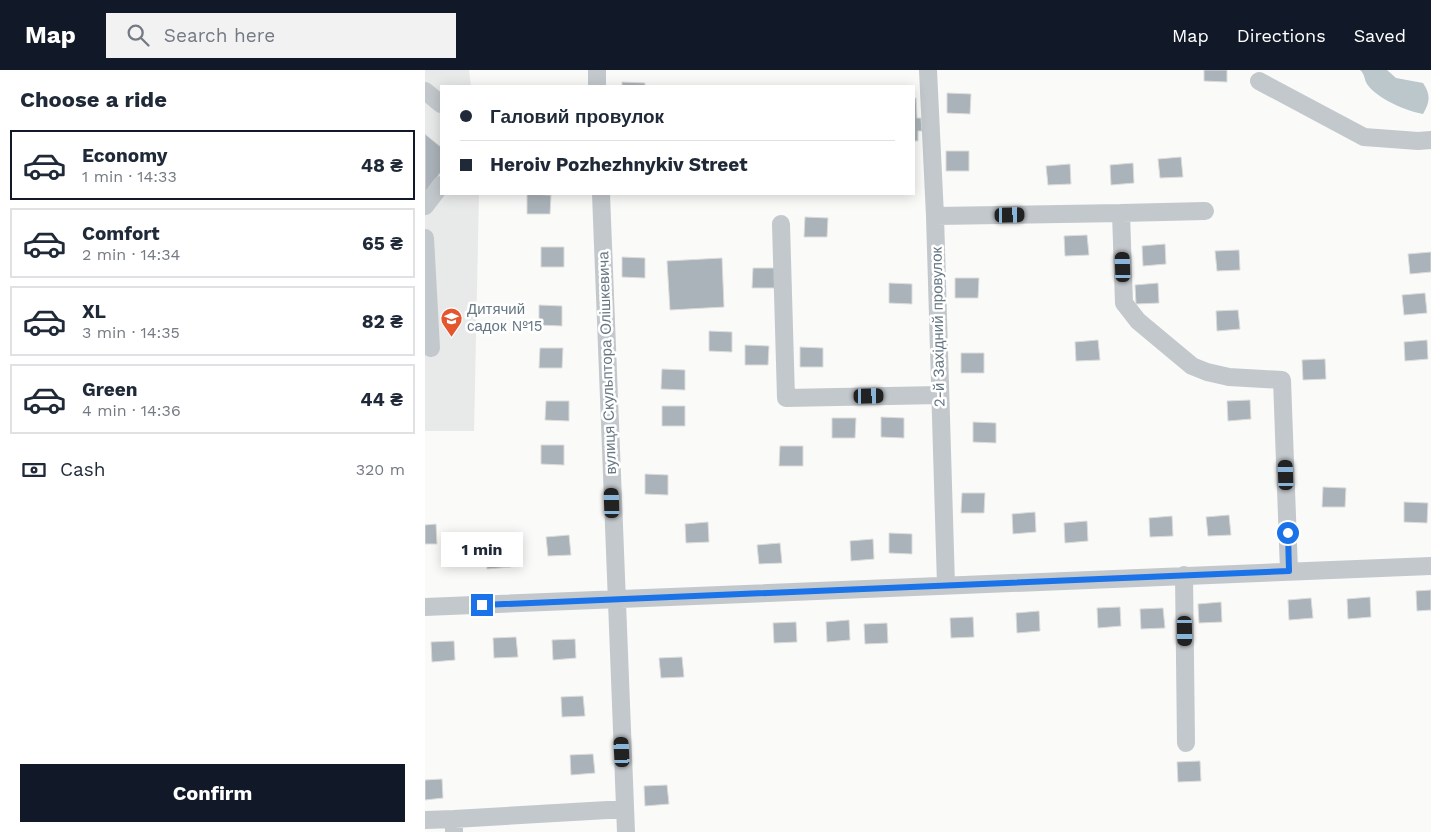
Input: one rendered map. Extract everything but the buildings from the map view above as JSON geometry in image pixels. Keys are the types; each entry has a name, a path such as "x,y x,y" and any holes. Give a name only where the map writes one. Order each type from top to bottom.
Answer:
{"street":[{"path":"597,70 597,85"},
{"name":"2-й Західний провулок","path":"928,70 935,216 946,585"},
{"path":"1259,80 1364,136 1418,141 1431,140"},
{"path":"425,91 440,103"},
{"path":"425,206 440,186"},
{"name":"вулиця Скульптора Олішкевича","path":"601,195 615,600 626,832"},
{"path":"935,216 1205,211"},
{"path":"1121,213 1124,303 1138,321 1193,366 1207,372 1229,377 1282,380 1289,571"},
{"path":"781,224 786,398 940,395"},
{"path":"425,238 431,348"},
{"path":"425,607 1431,566"},
{"path":"1184,576 1186,743"},
{"path":"425,820 454,826 625,809"}],"shaded area":[{"name":"Дитячий садок №15","path":"425,70 469,70 471,85 440,85 440,195 479,195 474,431 425,431"},
{"path":"1360,70 1387,70 1396,78 1423,83 1429,99 1423,114 1401,107 1378,95 1367,84"}],"place":[{"name":"Дитячий садок №15","path":"451,337"}],"route":[{"path":"482,605 1289,571 1288,533"}]}
